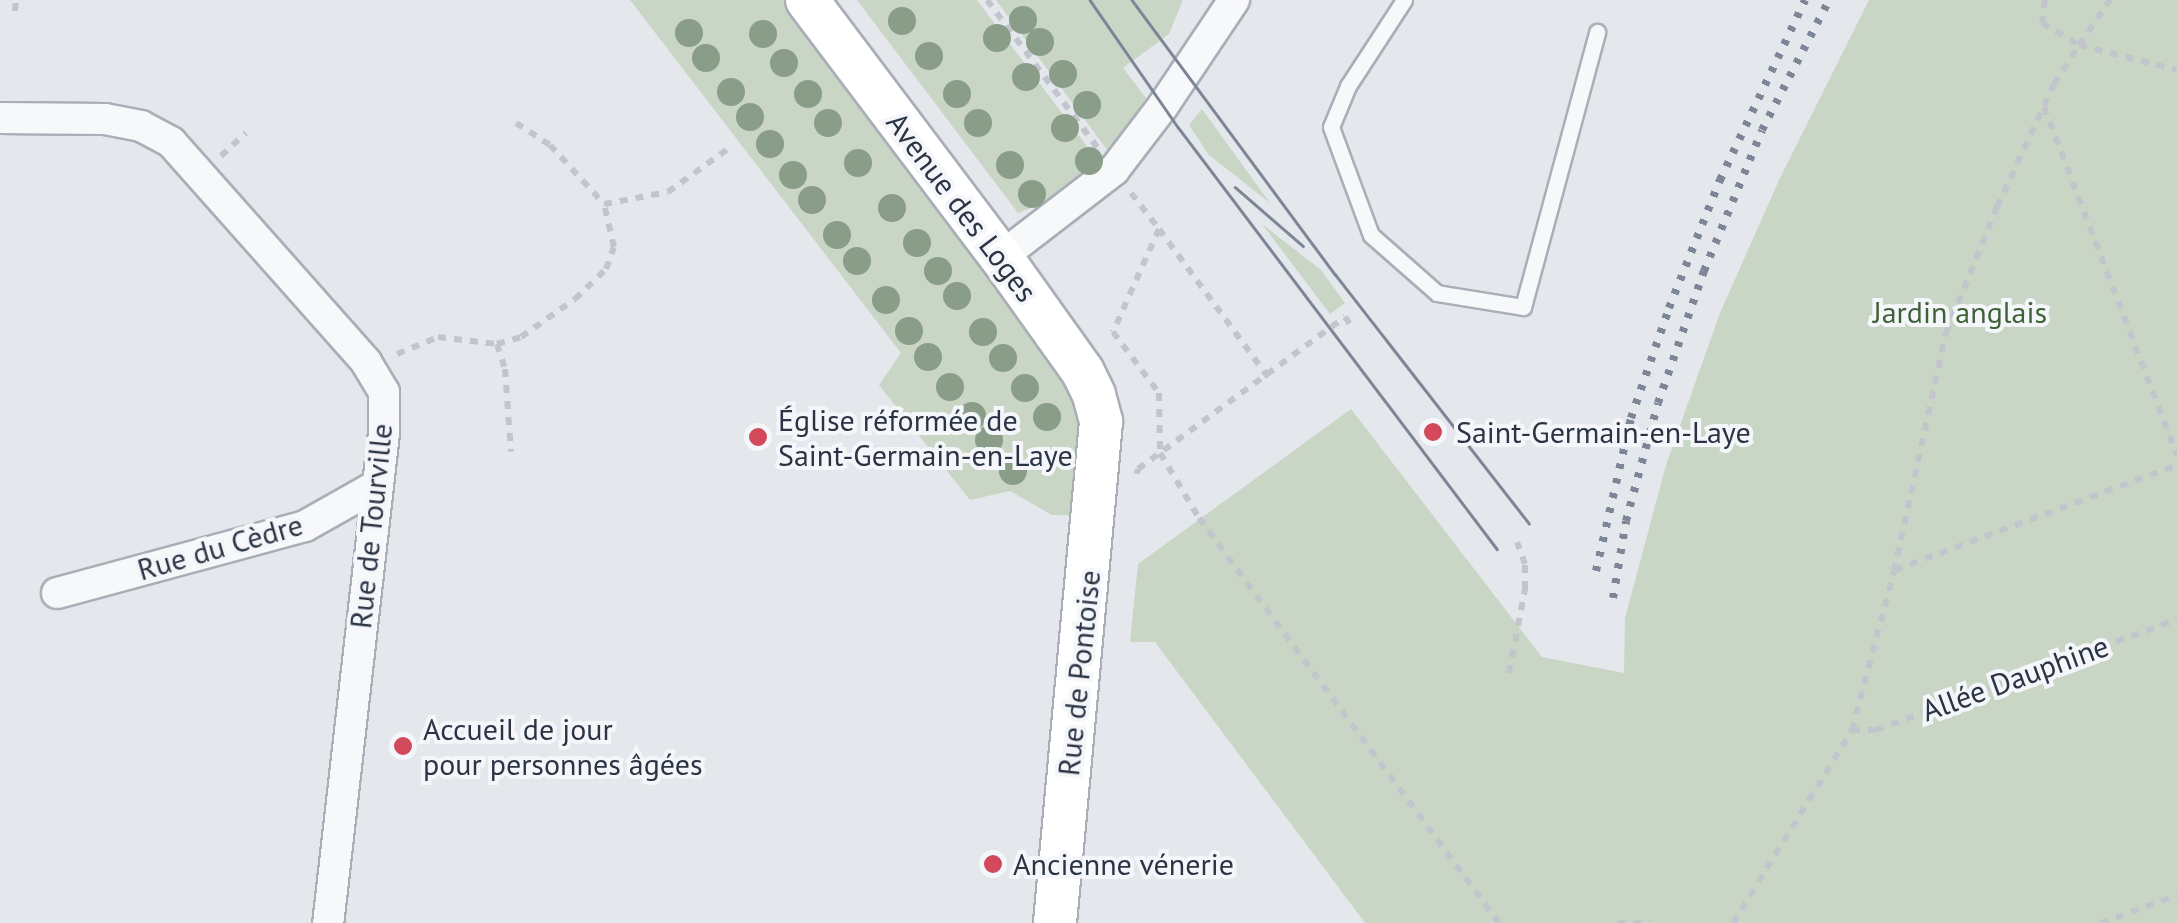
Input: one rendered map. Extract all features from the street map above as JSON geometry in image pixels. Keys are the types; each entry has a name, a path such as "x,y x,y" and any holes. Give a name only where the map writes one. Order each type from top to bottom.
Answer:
{"main road":[{"name":"Avenue des Loges","path":"807,0 1083,372 1101,422"},
{"name":"Rue de Pontoise","path":"1055,923 1101,422"}],"street":[{"path":"1001,258 1114,170 1164,106 1234,0"},
{"name":"Rue de Tourville","path":"0,118 105,119 141,126 171,142 369,368 384,392 384,434 328,923"},
{"name":"Rue du Cèdre","path":"57,592 305,526 376,486"}],"lane":[{"path":"1404,0 1348,86 1330,127 1371,235 1437,292 1454,296 1523,307 1597,32"}],"path":[{"path":"15,12 16,0"},
{"path":"986,0 1268,377"},
{"path":"2046,0 2042,23 2079,45 2177,70"},
{"path":"1733,923 1852,730 1894,571 1946,333 2044,107 2110,0"},
{"path":"2044,107 2177,455"},
{"path":"369,368 438,337 497,344 521,338 575,299 606,269 614,247 604,204 550,144 516,123"},
{"path":"604,204 668,192 729,148"},
{"path":"1158,229 1113,332 1159,393 1160,453 1200,518 1498,923"},
{"path":"1160,453 1345,317 1352,326"},
{"path":"497,344 505,369 511,452"},
{"path":"1894,571 2177,466"},
{"path":"1508,673 1524,588 1524,564 1517,542"},
{"name":"Allée Dauphine","path":"1852,730 1876,730 2177,619"},
{"path":"2101,923 2177,895"},
{"path":"1617,923 1650,923"}],"green space":[{"path":"630,0 783,0 1073,391 1082,411 1077,515 1052,515 1010,491 970,500 879,385 901,353"},
{"path":"857,0 977,0 1101,165 1063,195 1018,213"},
{"path":"996,0 1183,0 1169,34 1123,68 1146,98 1111,155"},
{"name":"Jardin anglais","path":"1869,0 2177,0 2177,923 1365,923 1155,642 1130,642 1138,564 1351,409 1542,657 1624,673 1625,618 1666,465 1720,313 1779,180"},
{"path":"1202,109 1270,203 1209,155 1189,125"},
{"path":"1262,224 1321,270 1345,303 1330,314"}],"tram line":[{"path":"1090,0 1178,127 1497,549"},
{"path":"1132,0 1335,274 1529,523"},
{"path":"1235,187 1303,246"}],"railway":[{"path":"1596,571 1631,418 1669,308 1720,180 1805,0"},
{"path":"1613,598 1626,521 1658,403 1704,271 1762,130 1829,0"}],"place":[{"name":"Saint-Germain-en-Laye","path":"1433,432"},
{"name":"Église réformée de Saint-Germain-en-Laye","path":"758,437"},
{"name":"Accueil de jour pour personnes âgées","path":"403,746"},
{"name":"Ancienne vénerie","path":"993,864"}]}
